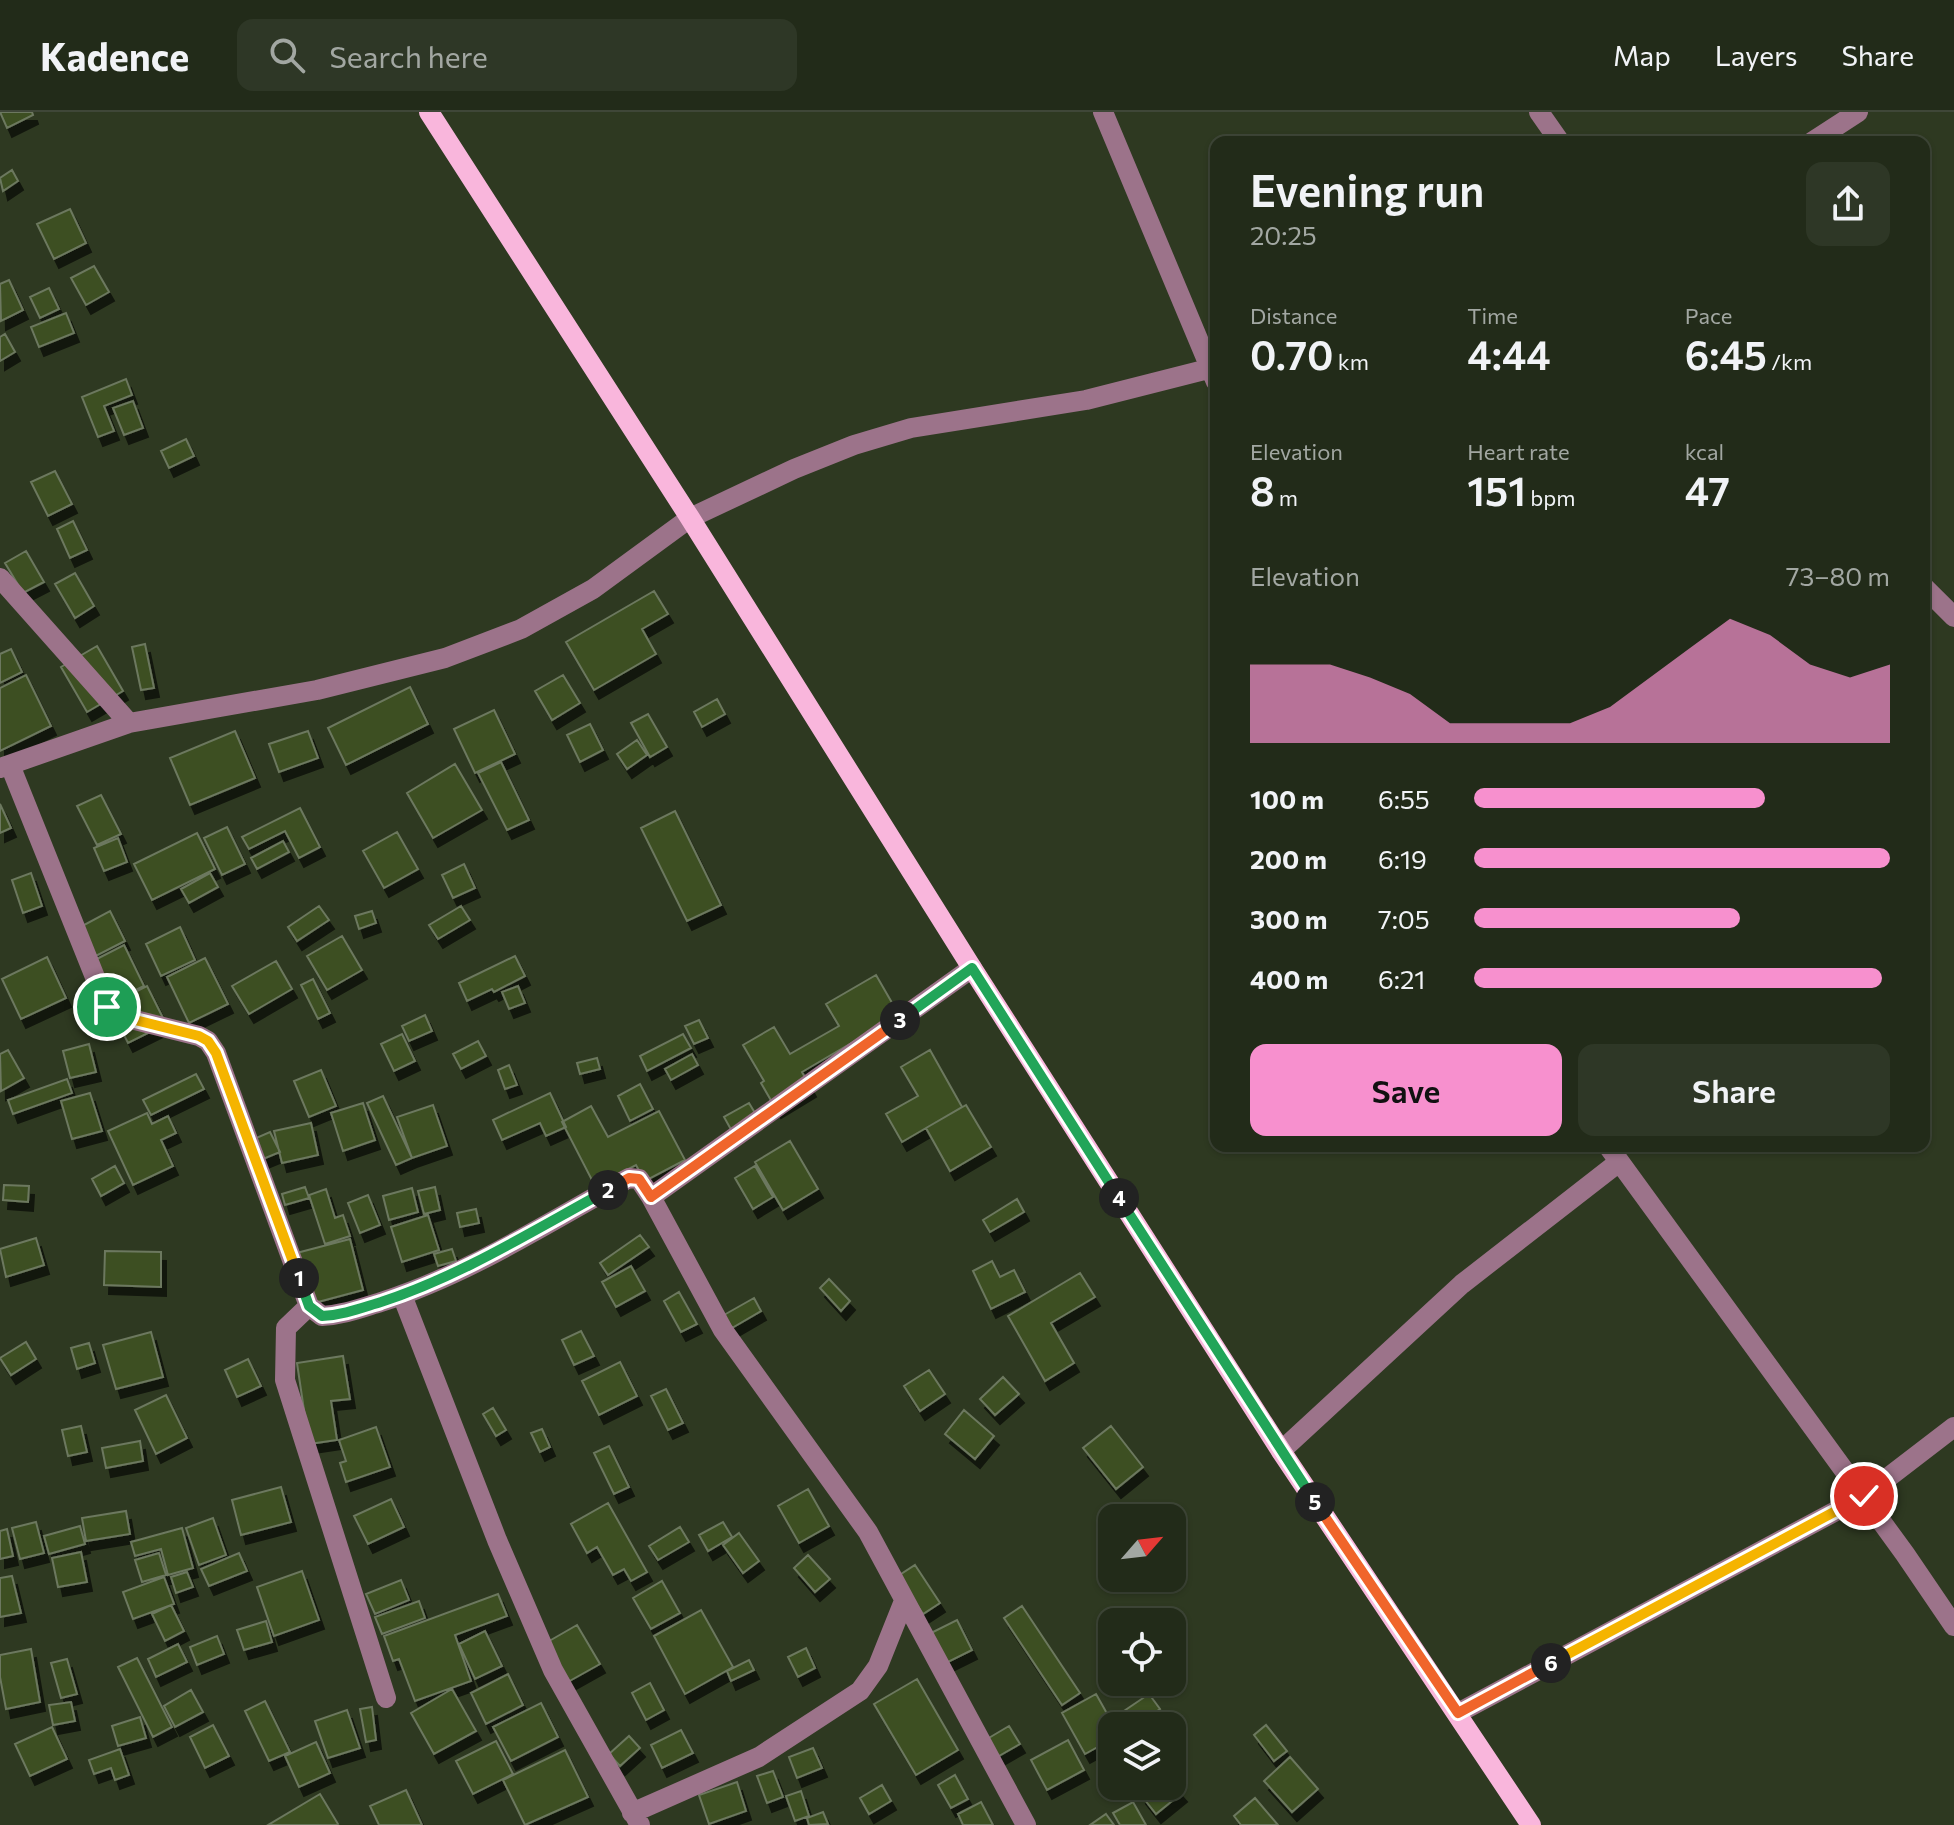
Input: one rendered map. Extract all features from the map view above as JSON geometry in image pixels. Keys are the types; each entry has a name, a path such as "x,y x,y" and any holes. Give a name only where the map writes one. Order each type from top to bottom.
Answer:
{"main road":[{"path":"429,112 1281,1451 1531,1825"}],"street":[{"path":"1103,112 1210,364"},
{"path":"1539,112 1556,136"},
{"path":"1821,136 1858,112"},
{"path":"1026,1825 868,1532 723,1330 639,1179 629,1178 472,1264 402,1295 338,1315 322,1316 309,1306 216,1053 208,1041 199,1036 119,1016 107,1007 5,766 129,723 317,690 445,658 521,629 593,589 690,518 794,469 854,445 911,428 1086,400 1210,374"},
{"path":"0,578 129,723"},
{"path":"1930,593 1954,617"},
{"path":"651,1197 972,968"},
{"path":"1281,1451 1462,1284 1613,1154 1864,1496 1954,1626"},
{"path":"402,1295 497,1540 553,1670 636,1819 759,1757 860,1691 878,1666 904,1601"},
{"path":"309,1306 286,1328 285,1380 386,1698"},
{"path":"1458,1713 1864,1496 1954,1427"}],"building":[{"path":"0,112 32,112 33,115 7,128"},
{"path":"12,170 18,181 3,191 0,178"},
{"path":"70,209 86,243 54,259 37,224"},
{"path":"94,266 109,292 86,305 71,278"},
{"path":"9,280 23,310 1,321 0,284"},
{"path":"49,288 59,309 40,318 30,297"},
{"path":"66,313 74,333 39,347 31,327"},
{"path":"5,334 15,352 0,361 0,337"},
{"path":"126,379 132,395 104,406 114,431 98,437 82,397"},
{"path":"133,401 143,428 124,435 113,408"},
{"path":"186,439 194,456 169,468 161,451"},
{"path":"55,471 72,504 48,516 31,482"},
{"path":"73,521 87,550 70,558 57,529"},
{"path":"26,551 44,582 23,593 5,563"},
{"path":"75,573 94,606 75,618 55,584"},
{"path":"654,591 668,614 642,629 656,654 594,690 566,642"},
{"path":"145,644 154,688 141,690 132,647"},
{"path":"97,646 123,691 87,712 61,667"},
{"path":"11,649 22,672 0,683 0,654"},
{"path":"26,675 51,726 0,751 0,688"},
{"path":"563,675 580,703 552,720 535,691"},
{"path":"410,687 428,724 346,765 328,728"},
{"path":"717,699 725,714 702,727 694,712"},
{"path":"494,710 515,754 475,773 454,729"},
{"path":"648,714 667,747 650,757 631,723"},
{"path":"590,724 603,750 580,762 567,735"},
{"path":"235,731 255,778 190,805 170,758"},
{"path":"308,731 318,758 279,772 269,744"},
{"path":"637,740 647,755 627,769 617,754"},
{"path":"501,762 529,820 507,830 478,773"},
{"path":"455,764 482,810 433,838 407,793"},
{"path":"101,795 121,834 97,845 77,806"},
{"path":"0,804 11,828 0,833"},
{"path":"300,808 320,847 299,858 285,831 249,849 242,837"},
{"path":"675,811 721,905 687,921 641,828"},
{"path":"227,827 245,864 222,875 204,838"},
{"path":"397,832 418,869 384,888 363,851"},
{"path":"197,833 215,869 152,900 134,864"},
{"path":"118,838 127,862 104,871 94,848"},
{"path":"283,841 289,852 257,869 251,858"},
{"path":"464,864 475,888 453,898 442,875"},
{"path":"31,873 42,906 23,913 12,880"},
{"path":"210,873 218,887 189,903 181,889"},
{"path":"319,906 329,920 297,941 288,927"},
{"path":"461,906 470,920 438,939 429,925"},
{"path":"110,911 125,941 86,961 71,932"},
{"path":"372,911 376,923 359,929 355,916"},
{"path":"180,927 195,960 161,976 146,944"},
{"path":"342,936 362,970 327,990 307,956"},
{"path":"124,945 144,986 105,1005 85,965"},
{"path":"515,956 525,976 494,992 492,989 467,1001 459,983"},
{"path":"47,957 66,998 21,1019 2,979"},
{"path":"205,958 228,1004 189,1023 167,977"},
{"path":"276,961 292,989 249,1014 232,986"},
{"path":"876,975 899,1015 802,1072 811,1088 776,1109 743,1045 774,1027 790,1054 839,1026 826,1004"},
{"path":"313,979 330,1013 318,1019 301,985"},
{"path":"147,986 166,1024 128,1043 109,1005"},
{"path":"518,986 525,1003 509,1009 502,992"},
{"path":"425,1015 432,1031 409,1041 402,1026"},
{"path":"699,1020 708,1038 694,1044 685,1026"},
{"path":"402,1034 415,1061 394,1071 381,1044"},
{"path":"683,1034 691,1048 647,1071 640,1056"},
{"path":"478,1041 486,1056 461,1069 453,1054"},
{"path":"89,1044 96,1072 70,1078 63,1051"},
{"path":"8,1050 24,1078 1,1091 0,1054"},
{"path":"930,1050 962,1107 902,1142 886,1114 918,1096 901,1067"},
{"path":"692,1054 698,1065 671,1080 665,1069"},
{"path":"597,1058 600,1069 580,1074 577,1063"},
{"path":"509,1065 517,1085 505,1089 498,1070"},
{"path":"321,1070 336,1106 309,1117 294,1081"},
{"path":"196,1074 204,1089 151,1115 143,1100"},
{"path":"67,1079 72,1093 13,1114 8,1100"},
{"path":"640,1084 653,1109 630,1121 618,1096"},
{"path":"90,1093 102,1131 72,1139 61,1101"},
{"path":"550,1093 566,1127 546,1136 540,1123 502,1140 493,1120"},
{"path":"383,1096 412,1158 396,1165 367,1103"},
{"path":"363,1103 375,1140 343,1151 331,1113"},
{"path":"749,1103 758,1118 733,1133 724,1117"},
{"path":"433,1105 447,1146 412,1158 397,1117"},
{"path":"966,1105 991,1147 950,1171 926,1128"},
{"path":"591,1106 608,1137 659,1111 685,1160 645,1181 636,1165 595,1186 562,1122"},
{"path":"147,1113 152,1124 168,1116 176,1133 161,1140 173,1166 133,1185 108,1131"},
{"path":"311,1123 318,1155 282,1163 274,1131"},
{"path":"270,1132 280,1152 263,1159 254,1139"},
{"path":"790,1141 818,1189 783,1210 755,1162"},
{"path":"115,1166 124,1183 101,1196 92,1179"},
{"path":"755,1166 773,1197 753,1209 735,1178"},
{"path":"4,1185 29,1186 28,1202 3,1200"},
{"path":"305,1187 309,1198 285,1205 282,1194"},
{"path":"435,1187 440,1210 424,1214 418,1191"},
{"path":"412,1188 418,1212 389,1220 383,1196"},
{"path":"326,1189 335,1218 343,1215 350,1236 325,1244 309,1195"},
{"path":"368,1195 380,1225 360,1233 348,1203"},
{"path":"1017,1199 1024,1212 990,1232 983,1220"},
{"path":"476,1209 479,1223 460,1227 457,1213"},
{"path":"428,1215 439,1250 402,1262 391,1227"},
{"path":"640,1235 649,1247 608,1275 600,1263"},
{"path":"36,1238 44,1265 6,1277 0,1249"},
{"path":"350,1239 363,1290 303,1306 289,1255"},
{"path":"452,1249 456,1261 438,1266 434,1254"},
{"path":"105,1251 161,1252 161,1287 104,1285"},
{"path":"992,1261 1000,1277 1014,1270 1025,1292 991,1309 973,1271"},
{"path":"631,1266 645,1291 616,1307 602,1282"},
{"path":"1080,1273 1095,1297 1051,1323 1074,1363 1045,1381 1008,1316"},
{"path":"829,1279 850,1301 841,1311 820,1288"},
{"path":"679,1292 697,1324 681,1332 664,1301"},
{"path":"754,1298 761,1311 732,1328 724,1315"},
{"path":"581,1331 594,1356 574,1365 562,1340"},
{"path":"151,1332 163,1377 116,1389 103,1345"},
{"path":"26,1342 36,1359 11,1375 0,1358"},
{"path":"89,1343 95,1363 77,1369 71,1348"},
{"path":"343,1356 350,1399 331,1401 337,1440 309,1444 297,1363"},
{"path":"248,1359 261,1386 237,1397 225,1370"},
{"path":"620,1362 637,1396 599,1415 582,1381"},
{"path":"929,1370 945,1394 920,1411 904,1386"},
{"path":"1003,1377 1019,1394 995,1415 980,1399"},
{"path":"666,1389 683,1423 668,1430 651,1396"},
{"path":"166,1395 187,1438 156,1454 135,1410"},
{"path":"493,1408 506,1430 496,1436 483,1414"},
{"path":"964,1410 994,1436 975,1459 945,1434"},
{"path":"81,1426 87,1452 68,1456 62,1430"},
{"path":"1111,1426 1143,1467 1116,1489 1083,1448"},
{"path":"376,1427 390,1467 346,1482 340,1463 346,1461 339,1440"},
{"path":"542,1429 550,1447 540,1452 531,1433"},
{"path":"140,1441 143,1461 106,1468 102,1448"},
{"path":"609,1446 629,1487 614,1494 594,1453"},
{"path":"281,1487 291,1522 241,1535 232,1500"},
{"path":"808,1489 829,1526 799,1543 778,1506"},
{"path":"391,1499 404,1527 368,1544 354,1516"},
{"path":"608,1503 647,1572 631,1581 624,1569 613,1575 597,1547 587,1553 571,1524"},
{"path":"126,1511 130,1534 86,1541 82,1518"},
{"path":"213,1518 226,1555 199,1565 186,1528"},
{"path":"36,1522 44,1553 20,1559 12,1528"},
{"path":"723,1522 732,1537 708,1551 699,1535"},
{"path":"80,1526 85,1544 49,1554 44,1536"},
{"path":"680,1527 689,1542 658,1560 649,1546"},
{"path":"182,1528 193,1568 168,1575 161,1549 135,1556 131,1542"},
{"path":"7,1529 13,1556 0,1559 0,1531"},
{"path":"739,1533 759,1561 743,1573 723,1545"},
{"path":"81,1552 87,1582 58,1587 52,1558"},
{"path":"159,1553 166,1575 142,1582 135,1560"},
{"path":"239,1553 247,1571 209,1586 201,1569"},
{"path":"808,1555 830,1579 815,1592 794,1568"},
{"path":"915,1565 940,1603 923,1614 898,1576"},
{"path":"302,1571 319,1620 274,1636 257,1587"},
{"path":"187,1572 193,1587 176,1593 171,1577"},
{"path":"12,1576 21,1613 0,1617 0,1578"},
{"path":"164,1577 174,1604 133,1619 123,1592"},
{"path":"401,1580 409,1600 375,1614 366,1594"},
{"path":"662,1581 680,1613 651,1629 633,1598"},
{"path":"498,1594 507,1616 455,1635 471,1681 415,1701 399,1659 393,1661 384,1636"},
{"path":"419,1601 425,1618 382,1634 375,1617"},
{"path":"171,1605 184,1631 165,1641 152,1614"},
{"path":"1022,1606 1080,1693 1062,1705 1004,1618"},
{"path":"701,1610 733,1667 685,1694 654,1636"},
{"path":"957,1620 972,1650 946,1663 931,1633"},
{"path":"266,1621 272,1642 244,1650 237,1630"},
{"path":"577,1625 600,1664 566,1683 544,1644"},
{"path":"485,1631 502,1666 475,1679 459,1644"},
{"path":"217,1636 224,1654 197,1665 190,1647"},
{"path":"178,1644 187,1662 156,1677 148,1659"},
{"path":"806,1648 815,1668 798,1677 788,1657"},
{"path":"31,1649 40,1702 6,1709 0,1677 0,1655"},
{"path":"137,1658 172,1727 153,1737 118,1667"},
{"path":"67,1659 77,1694 61,1698 51,1663"},
{"path":"749,1660 754,1670 731,1681 727,1671"},
{"path":"508,1674 523,1705 486,1724 471,1693"},
{"path":"917,1679 958,1750 916,1775 874,1704"},
{"path":"650,1683 664,1710 646,1720 632,1693"},
{"path":"452,1689 476,1731 434,1754 411,1713"},
{"path":"191,1690 203,1712 175,1727 164,1706"},
{"path":"1096,1694 1106,1712 1098,1712 1098,1747 1085,1754 1062,1713"},
{"path":"1146,1696 1150,1696 1160,1709 1156,1712 1122,1712"},
{"path":"265,1701 290,1752 269,1761 245,1711"},
{"path":"71,1702 75,1721 53,1725 49,1705"},
{"path":"541,1703 558,1737 511,1761 493,1727"},
{"path":"372,1707 376,1740 366,1742 360,1709"},
{"path":"347,1710 360,1748 328,1758 315,1721"},
{"path":"140,1717 146,1738 118,1746 112,1726"},
{"path":"213,1725 229,1756 205,1768 190,1737"},
{"path":"1266,1725 1287,1751 1274,1761 1254,1735"},
{"path":"1009,1726 1020,1744 992,1760 982,1742"},
{"path":"52,1727 67,1759 30,1776 15,1744"},
{"path":"681,1730 693,1753 662,1768 651,1745"},
{"path":"629,1736 640,1748 620,1766 609,1754"},
{"path":"1068,1740 1084,1770 1047,1790 1031,1760"},
{"path":"496,1741 513,1774 473,1794 456,1761"},
{"path":"316,1742 330,1773 299,1787 285,1756"},
{"path":"813,1748 822,1768 797,1778 789,1757"},
{"path":"120,1749 129,1775 115,1780 111,1768 94,1774 89,1760"},
{"path":"565,1750 588,1797 525,1825 503,1780"},
{"path":"1290,1757 1318,1789 1292,1812 1264,1781"},
{"path":"773,1771 783,1797 767,1803 757,1776"},
{"path":"955,1775 968,1799 951,1808 938,1785"},
{"path":"737,1782 746,1811 709,1824 699,1795"},
{"path":"882,1785 891,1801 869,1814 860,1798"},
{"path":"406,1790 422,1825 379,1825 370,1806"},
{"path":"801,1791 809,1816 795,1821 786,1796"},
{"path":"320,1794 338,1824 268,1825"},
{"path":"1255,1798 1278,1825 1241,1825 1234,1816"},
{"path":"1145,1800 1173,1800 1156,1814"},
{"path":"981,1802 993,1825 963,1825 958,1814"},
{"path":"1133,1802 1146,1825 1120,1825 1113,1813"},
{"path":"823,1812 828,1824 809,1825 807,1818"},
{"path":"1106,1814 1114,1825 1090,1825"}],"route":[{"path":"107,1007 119,1016 208,1041 216,1053 309,1306 322,1316 338,1315 402,1295 472,1264 629,1178 639,1179 651,1197 972,968 1281,1451 1458,1713 1864,1496"}]}
